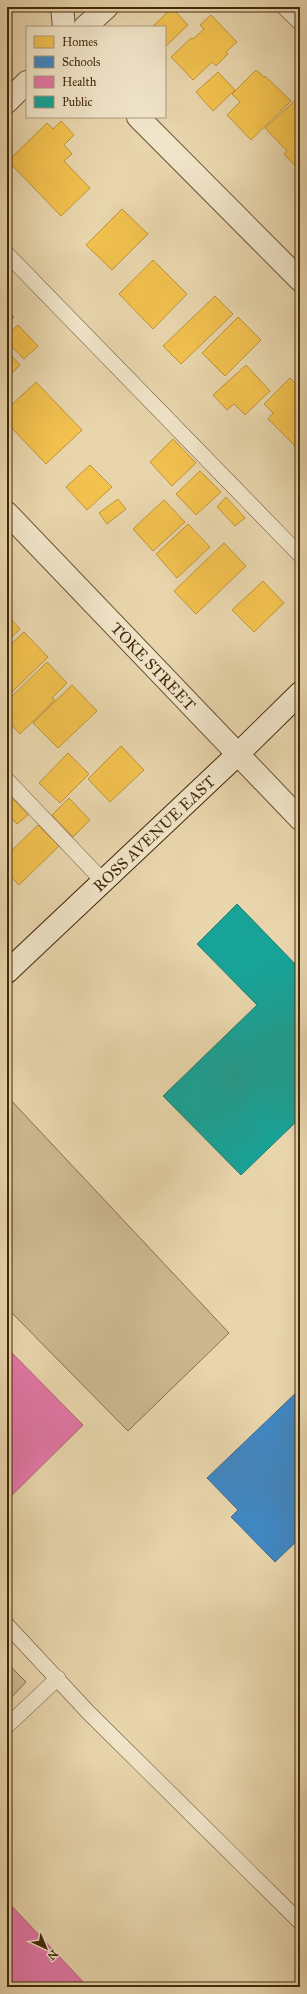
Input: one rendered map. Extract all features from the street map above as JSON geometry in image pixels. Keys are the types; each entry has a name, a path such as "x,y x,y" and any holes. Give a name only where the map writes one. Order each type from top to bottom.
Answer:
{"street":[{"path":"62,7 64,26"},
{"path":"86,26 107,7"},
{"path":"7,102 26,83"},
{"path":"139,118 300,280"},
{"name":"TOKE STREET","path":"7,514 300,819"},
{"name":"ROSS AVENUE EAST","path":"7,972 238,754 300,693"}],"lane":[{"path":"284,7 300,23"},
{"path":"7,254 300,554"},
{"path":"7,780 103,881"},
{"path":"7,1625 58,1678 88,1712 300,1922"},
{"path":"7,1726 58,1678"}],"shaded area":[{"path":"7,1096 229,1333 128,1431 7,1308"},
{"path":"7,1663 26,1682 7,1702"}],"building: Homes":[{"path":"172,8 188,25 166,46 166,26 153,26"},
{"path":"211,15 237,42 226,52 228,54 216,66 212,62 193,80 171,57 191,38 193,39 204,29 200,25"},
{"path":"256,70 264,77 265,76 291,101 251,140 227,115 240,102 232,94"},
{"path":"218,72 235,90 213,111 196,92"},
{"path":"300,96 300,171 284,154 287,151 265,128"},
{"path":"61,121 74,135 64,145 72,154 64,161 90,188 61,216 8,161 47,123 53,129"},
{"path":"122,209 148,234 112,270 86,245"},
{"path":"153,260 187,294 153,329 119,294"},
{"path":"215,296 233,314 181,364 163,346"},
{"path":"7,310 14,317 7,323"},
{"path":"238,317 261,340 225,376 202,353"},
{"path":"18,325 38,346 24,359 7,342 7,335"},
{"path":"7,351 20,365 7,378"},
{"path":"246,365 270,391 245,415 234,404 227,410 213,395"},
{"path":"290,378 300,388 300,451 268,419 273,413 264,404"},
{"path":"36,382 82,430 46,464 7,423 7,409"},
{"path":"173,439 196,463 172,486 150,462"},
{"path":"90,465 112,487 87,510 66,487"},
{"path":"200,471 221,492 196,515 176,494"},
{"path":"226,497 245,518 235,526 217,507"},
{"path":"118,499 126,509 107,524 99,513"},
{"path":"164,500 185,522 153,551 133,529"},
{"path":"188,524 210,547 177,578 156,554"},
{"path":"224,543 246,566 196,614 174,591"},
{"path":"263,581 284,603 254,632 232,610"},
{"path":"7,615 20,629 7,642"},
{"path":"24,632 48,657 12,692 7,687 7,648"},
{"path":"47,662 67,683 52,698 55,700 20,734 7,720 7,701"},
{"path":"72,685 97,711 58,748 33,723"},
{"path":"121,746 144,770 110,802 88,779"},
{"path":"68,753 89,774 60,803 39,783"},
{"path":"12,798 28,815 17,824 7,813 7,803"},
{"path":"69,798 90,820 73,837 52,815"},
{"path":"38,825 59,846 19,885 7,873 7,855"}],"building: Schools":[{"path":"300,1389 300,1538 275,1562 231,1517 238,1510 207,1478"}],"building: Health":[{"path":"7,1348 83,1425 7,1500"},
{"path":"7,1901 88,1987 7,1987"}],"building: Public":[{"path":"237,904 300,969 300,1118 241,1175 163,1096 257,1005 197,944"}]}
